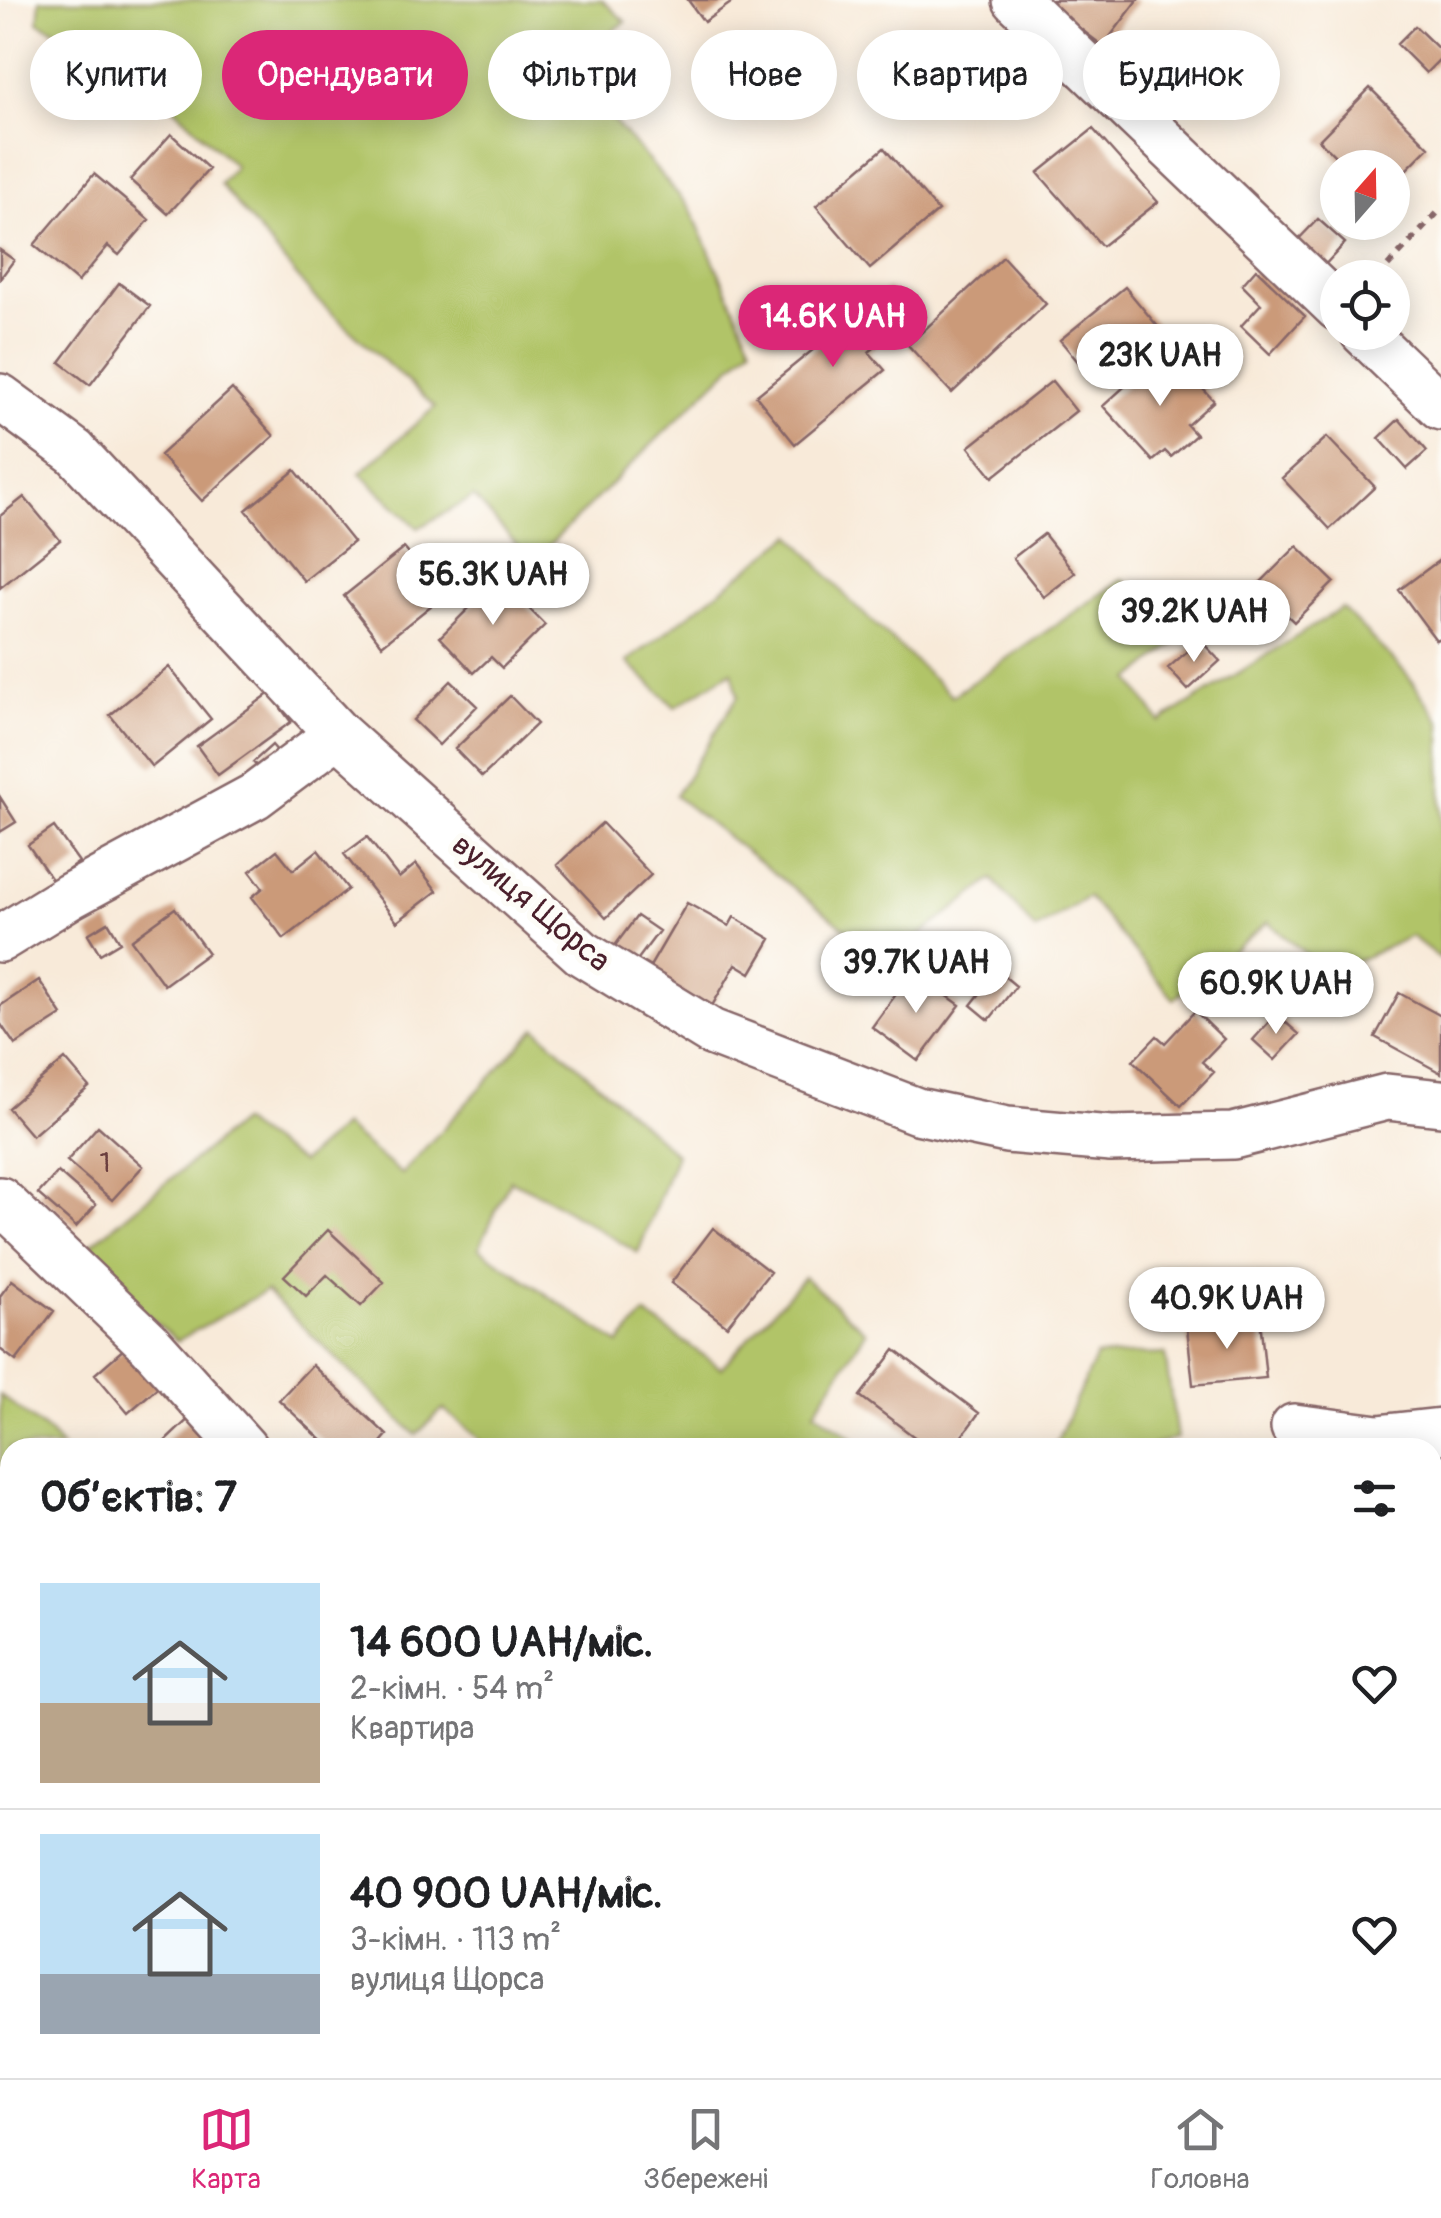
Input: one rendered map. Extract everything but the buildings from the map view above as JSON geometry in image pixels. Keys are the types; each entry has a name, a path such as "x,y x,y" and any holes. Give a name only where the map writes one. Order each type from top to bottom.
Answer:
{"street":[{"path":"1016,0 1320,291"},
{"path":"1383,350 1441,406"},
{"name":"вулиця Щорса","path":"0,397 75,452 338,734 582,953 711,1032 917,1110 1007,1130 1111,1140 1233,1136 1387,1097 1441,1103"},
{"path":"0,939 70,896 255,796 338,734"},
{"path":"0,1200 150,1344 235,1438"},
{"path":"1294,1427 1378,1438 1441,1431"}],"path":[{"path":"1393,260 1441,209"}],"green space":[{"path":"40,0 602,0 626,22 614,30 488,30 488,120 613,120 690,208 752,346 532,562 474,497 418,528 360,473 435,407 313,296 220,184 235,166 187,120 202,120 202,30 55,30 38,22"},
{"path":"792,535 852,603 952,696 1123,579 1180,639 1131,680 1160,722 1342,608 1406,673 1441,722 1441,959 1411,936 1329,974 1268,922 1174,999 1088,897 1035,930 993,879 887,961 675,796 738,696 732,671 675,707 627,662"},
{"path":"536,1028 676,1154 638,1253 510,1180 479,1248 619,1344 645,1314 721,1368 804,1277 866,1332 815,1411 852,1438 479,1438 443,1409 416,1435 266,1291 177,1341 77,1256 240,1122 301,1163 343,1126 401,1174"},
{"path":"1165,1354 1177,1438 1058,1438 1096,1356"},
{"path":"0,1395 54,1438 0,1438"}]}
